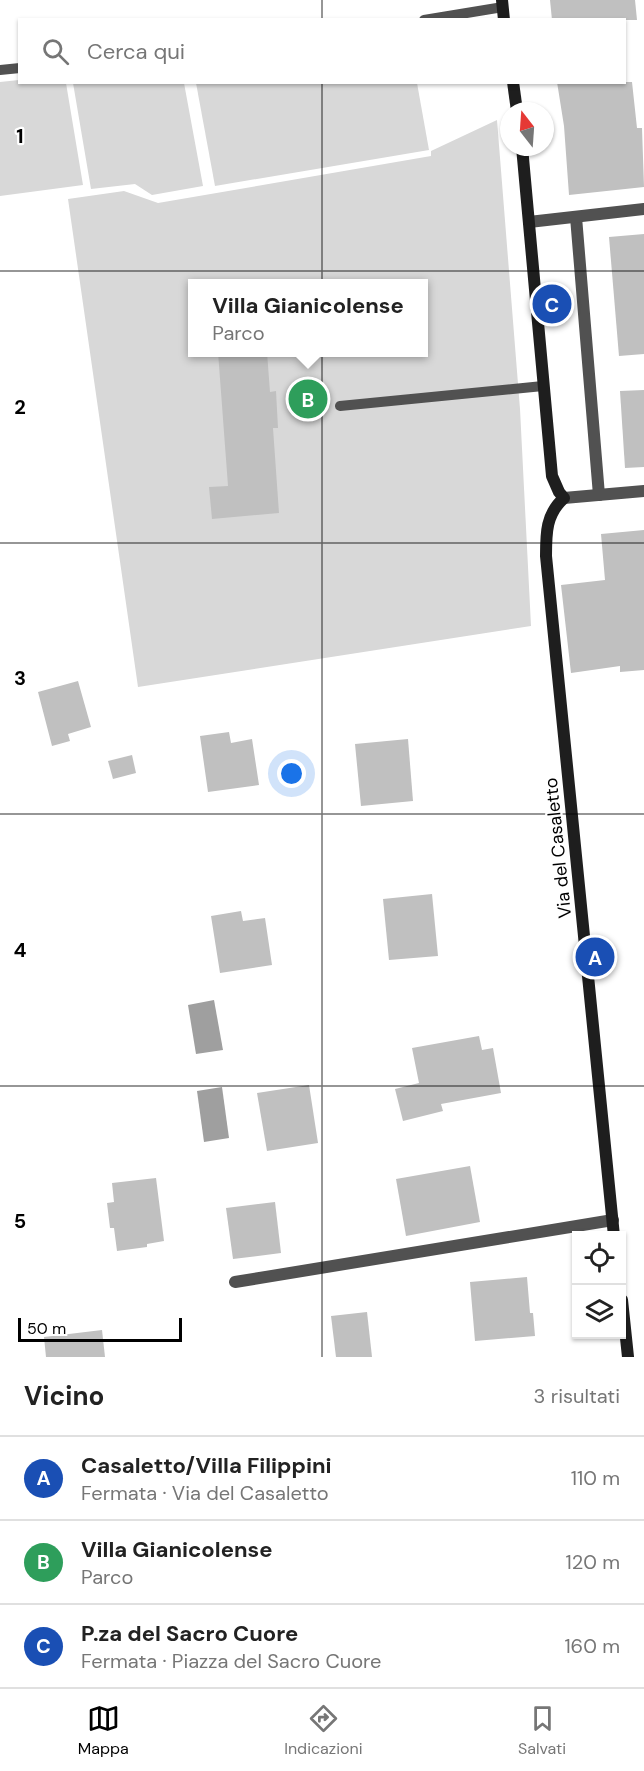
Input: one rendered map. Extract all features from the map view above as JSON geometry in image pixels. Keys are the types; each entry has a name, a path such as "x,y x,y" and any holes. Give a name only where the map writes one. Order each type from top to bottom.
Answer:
{"street":[{"path":"513,84 516,102"},
{"path":"523,156 552,476 564,498 644,491"},
{"path":"529,222 644,209"},
{"path":"576,217 599,495"},
{"name":"Via del Casaletto","path":"564,498 551,514 547,525 546,556 614,1231"},
{"path":"235,1282 613,1220"},
{"path":"626,1339 628,1357"}],"lane":[{"path":"438,18 503,9"},
{"path":"0,70 18,68"},
{"path":"340,406 543,386"}],"shaded area":[{"path":"18,80 18,84 66,84 83,185 0,196 0,82"},
{"path":"73,84 184,84 203,186 152,195 135,184 91,189"},
{"path":"196,84 417,84 429,150 215,186"},
{"path":"497,120 520,409 531,626 138,687 68,199 124,191 158,203 431,156 431,151"},
{"path":"214,1000 223,1050 196,1054 188,1005"},
{"path":"222,1087 229,1138 204,1142 197,1091"}],"building":[{"path":"550,0 635,0 637,20 626,20 626,18 552,18"},
{"path":"626,82 632,82 637,128 642,128 644,187 569,195 564,126 557,84 626,84"},
{"path":"644,234 644,354 619,356 609,237"},
{"path":"218,357 267,357 270,392 276,391 278,428 273,428 279,513 212,519 209,487 228,486"},
{"path":"644,390 644,467 625,468 620,391"},
{"path":"644,530 644,670 620,672 620,666 571,673 561,585 605,580 601,534"},
{"path":"78,681 91,727 68,734 70,741 52,746 38,692"},
{"path":"229,732 231,743 252,739 259,785 208,792 200,736"},
{"path":"408,739 413,801 361,806 355,744"},
{"path":"132,755 136,773 113,779 108,761"},
{"path":"432,894 438,956 389,960 383,899"},
{"path":"241,911 243,921 265,918 272,965 220,973 211,916"},
{"path":"479,1036 482,1050 493,1048 501,1093 441,1104 443,1111 403,1121 395,1089 419,1083 412,1048"},
{"path":"309,1085 318,1143 267,1151 257,1093"},
{"path":"470,1166 480,1222 406,1236 396,1179"},
{"path":"156,1178 164,1241 147,1244 147,1247 117,1251 114,1228 110,1228 107,1203 114,1202 112,1183"},
{"path":"275,1202 281,1253 233,1259 226,1208"},
{"path":"527,1277 530,1313 533,1313 535,1336 475,1341 470,1282"},
{"path":"367,1312 372,1357 336,1357 331,1316"},
{"path":"102,1330 105,1357 46,1357 44,1337"}],"place":[{"name":"P.za del Sacro Cuore","path":"552,304"},
{"name":"Villa Gianicolense","path":"308,399"},
{"name":"Casaletto/Villa Filippini","path":"595,957"}]}
